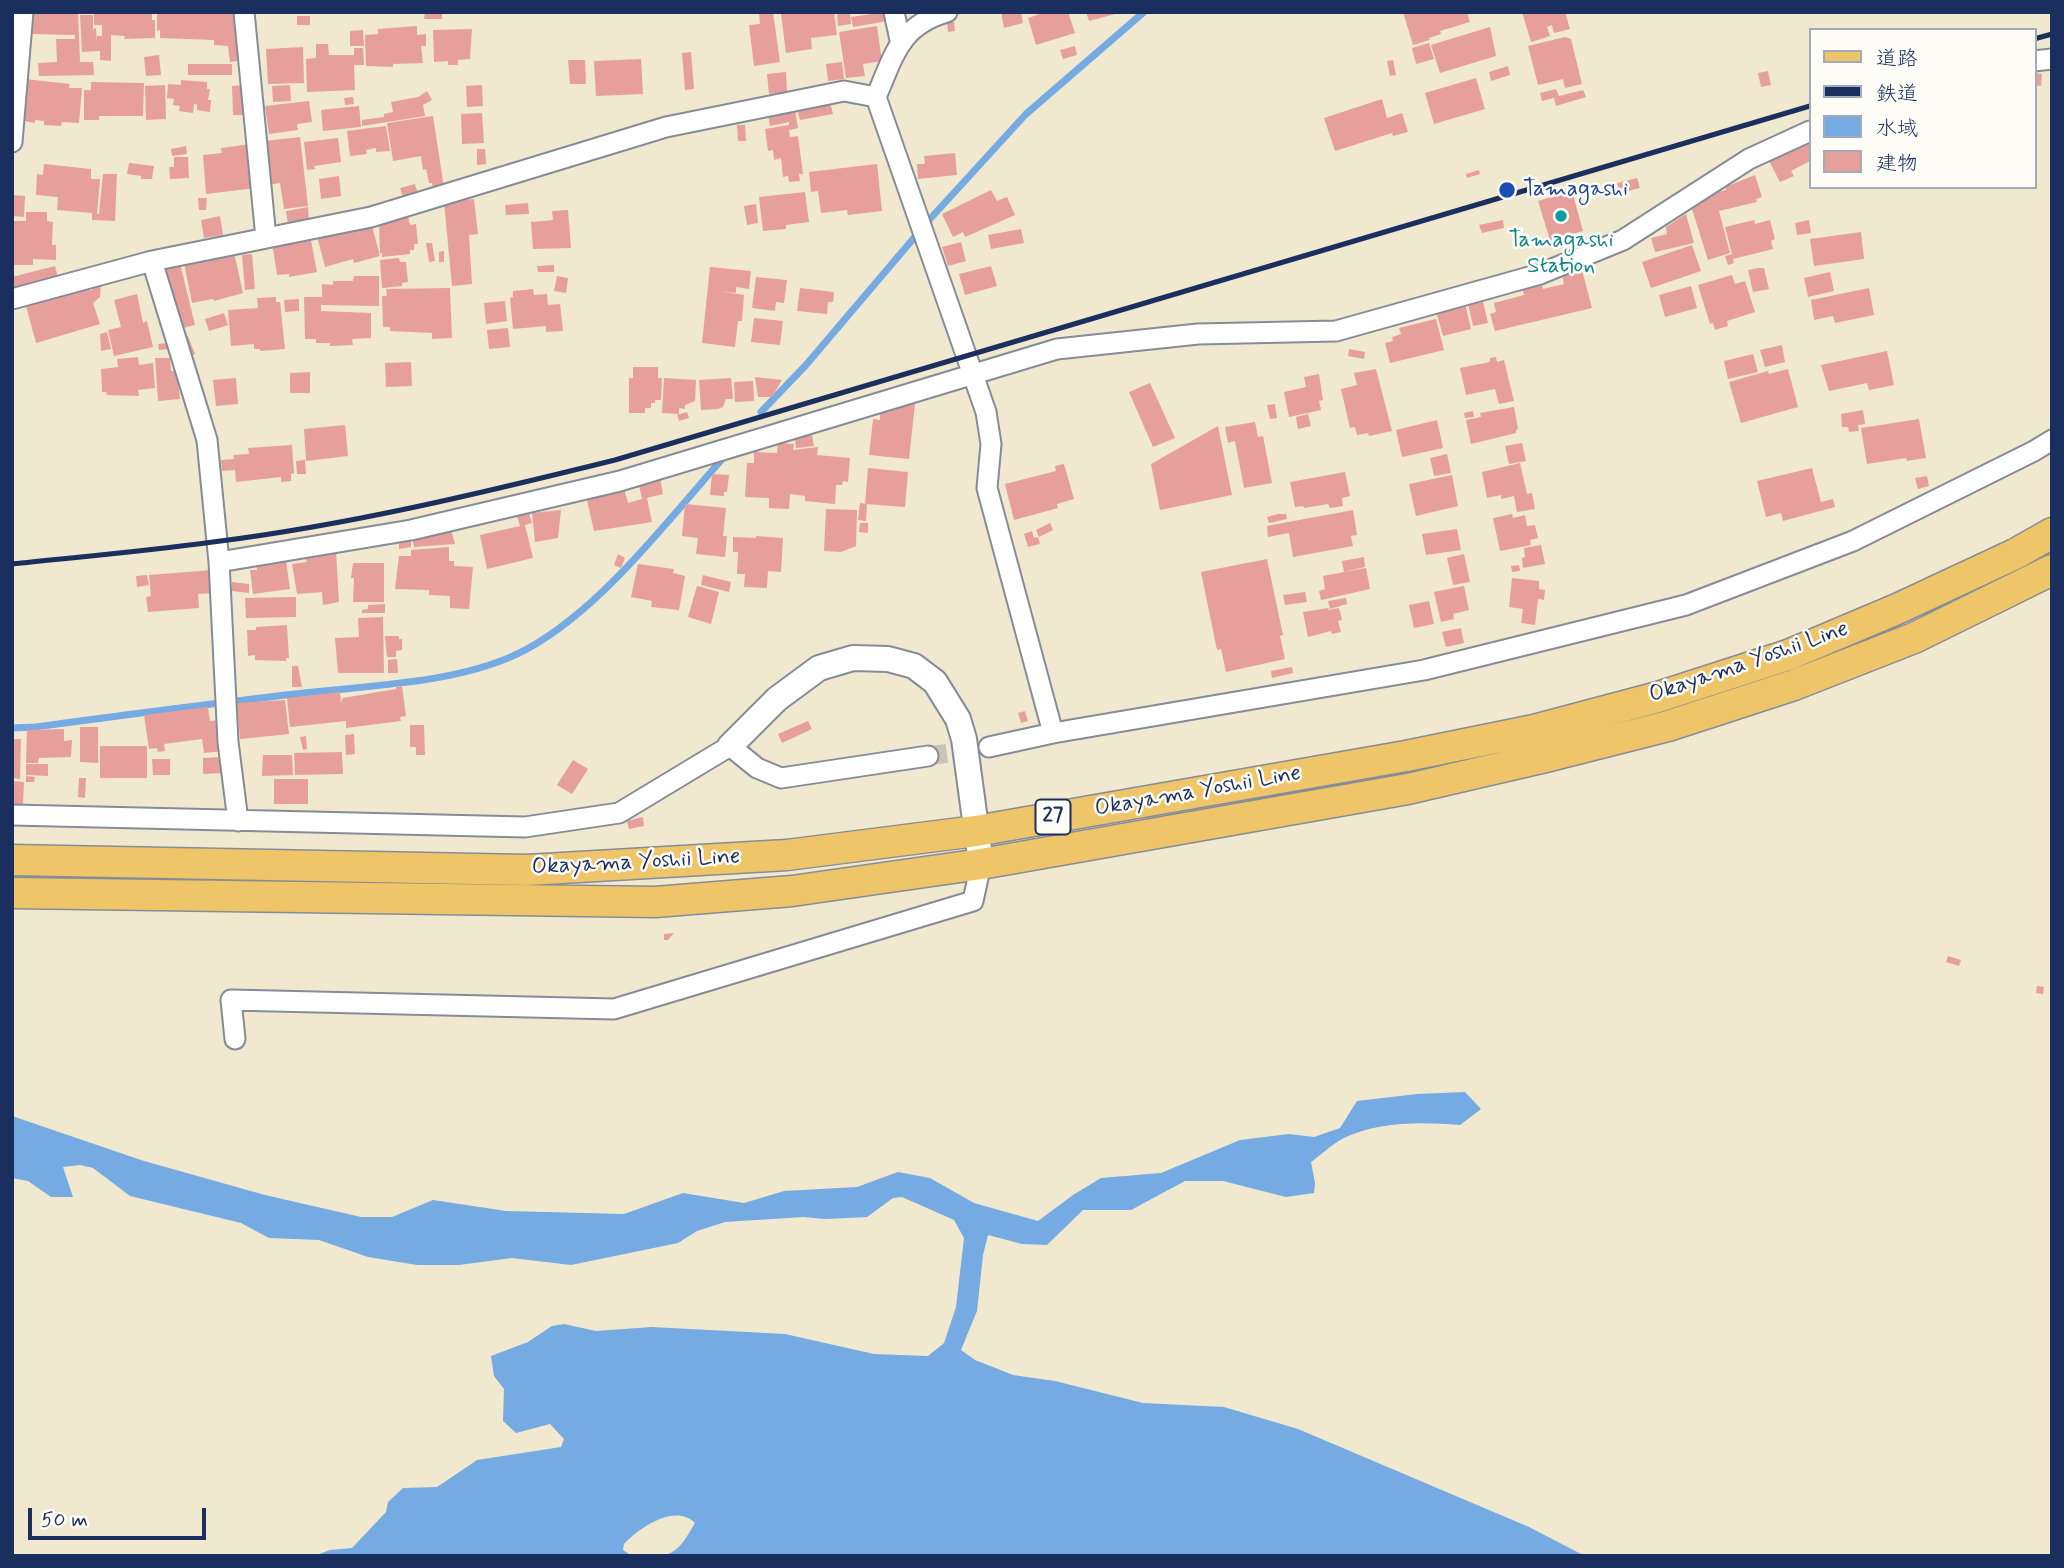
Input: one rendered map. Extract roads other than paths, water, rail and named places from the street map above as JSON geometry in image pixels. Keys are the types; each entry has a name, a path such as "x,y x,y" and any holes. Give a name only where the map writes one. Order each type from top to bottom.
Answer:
{"main road":[{"name":"Okayama Yoshii Line","path":"12,860 527,870 787,855 976,831 1419,753 1534,730 1658,697 1788,655 1932,593 2015,554 2052,533"},
{"name":"Okayama Yoshii Line","path":"12,893 655,902 792,891 981,864 1408,789 1668,726 1794,685 1914,638 2052,570"}],"street":[{"path":"12,142 23,12"},
{"path":"244,12 267,238"},
{"path":"894,12 900,40"},
{"path":"947,12 928,18 900,40 876,97 986,412 991,444 988,488 1052,733"},
{"path":"12,299 152,261 371,217 666,127 844,91 876,97"},
{"path":"219,562 411,530 620,481 1057,349 1198,334 1336,331 1540,274 1623,240 1749,159 1808,132"},
{"path":"152,261 207,440 219,562 228,742 238,821"},
{"path":"989,747 1052,733 1424,670 1686,605 1853,541 2052,440"},
{"path":"12,816 525,827 619,813 730,746 777,699 819,668 853,658 888,659 914,666 935,682 958,719 964,739 981,864 973,901 614,1009 231,1000 235,1039"},
{"path":"730,746 757,768 781,778 928,756"}],"water":[{"path":"1465,1092 1481,1109 1460,1125 1415,1123 1385,1126 1356,1133 1338,1141 1311,1162 1314,1193 1286,1197 1223,1181 1185,1181 1131,1210 1083,1210 1047,1245 1022,1244 988,1235 977,1311 961,1350 975,1360 1013,1375 1055,1381 1143,1403 1224,1407 1298,1429 1529,1527 1585,1556 661,1556 673,1552 695,1523 678,1516 648,1525 624,1544 623,1550 632,1556 314,1556 330,1550 352,1548 386,1512 388,1502 403,1488 437,1487 477,1460 561,1447 564,1439 550,1424 516,1433 503,1421 504,1389 494,1376 491,1356 528,1342 552,1326 564,1324 596,1331 652,1327 785,1334 874,1354 928,1356 944,1343 956,1307 964,1238 954,1220 902,1197 893,1198 867,1217 803,1217 725,1222 697,1231 678,1243 571,1265 512,1258 459,1265 417,1265 368,1257 319,1240 269,1238 241,1223 130,1196 93,1168 80,1165 63,1167 73,1197 51,1197 28,1181 12,1178 12,1116 144,1161 265,1195 361,1217 392,1217 433,1200 506,1211 624,1214 683,1193 744,1203 784,1191 857,1187 898,1172 930,1178 974,1203 1038,1221 1101,1178 1161,1173 1240,1140 1289,1134 1314,1137 1340,1128 1357,1101"}],"waterway":[{"path":"761,412 806,365 930,219 1026,114 1144,12"},
{"path":"12,728 418,681 448,676 502,660 555,632 581,611 632,562 724,457"}],"tunnel":[{"path":"928,756 979,749"}],"railway":[{"path":"2036,38 2052,34"},
{"path":"12,564 188,545 314,527 465,496 615,460 1808,107"}],"place":[{"name":"Tamagashi","path":"1507,190"},
{"name":"Tamagashi Station","path":"1561,216"}]}
